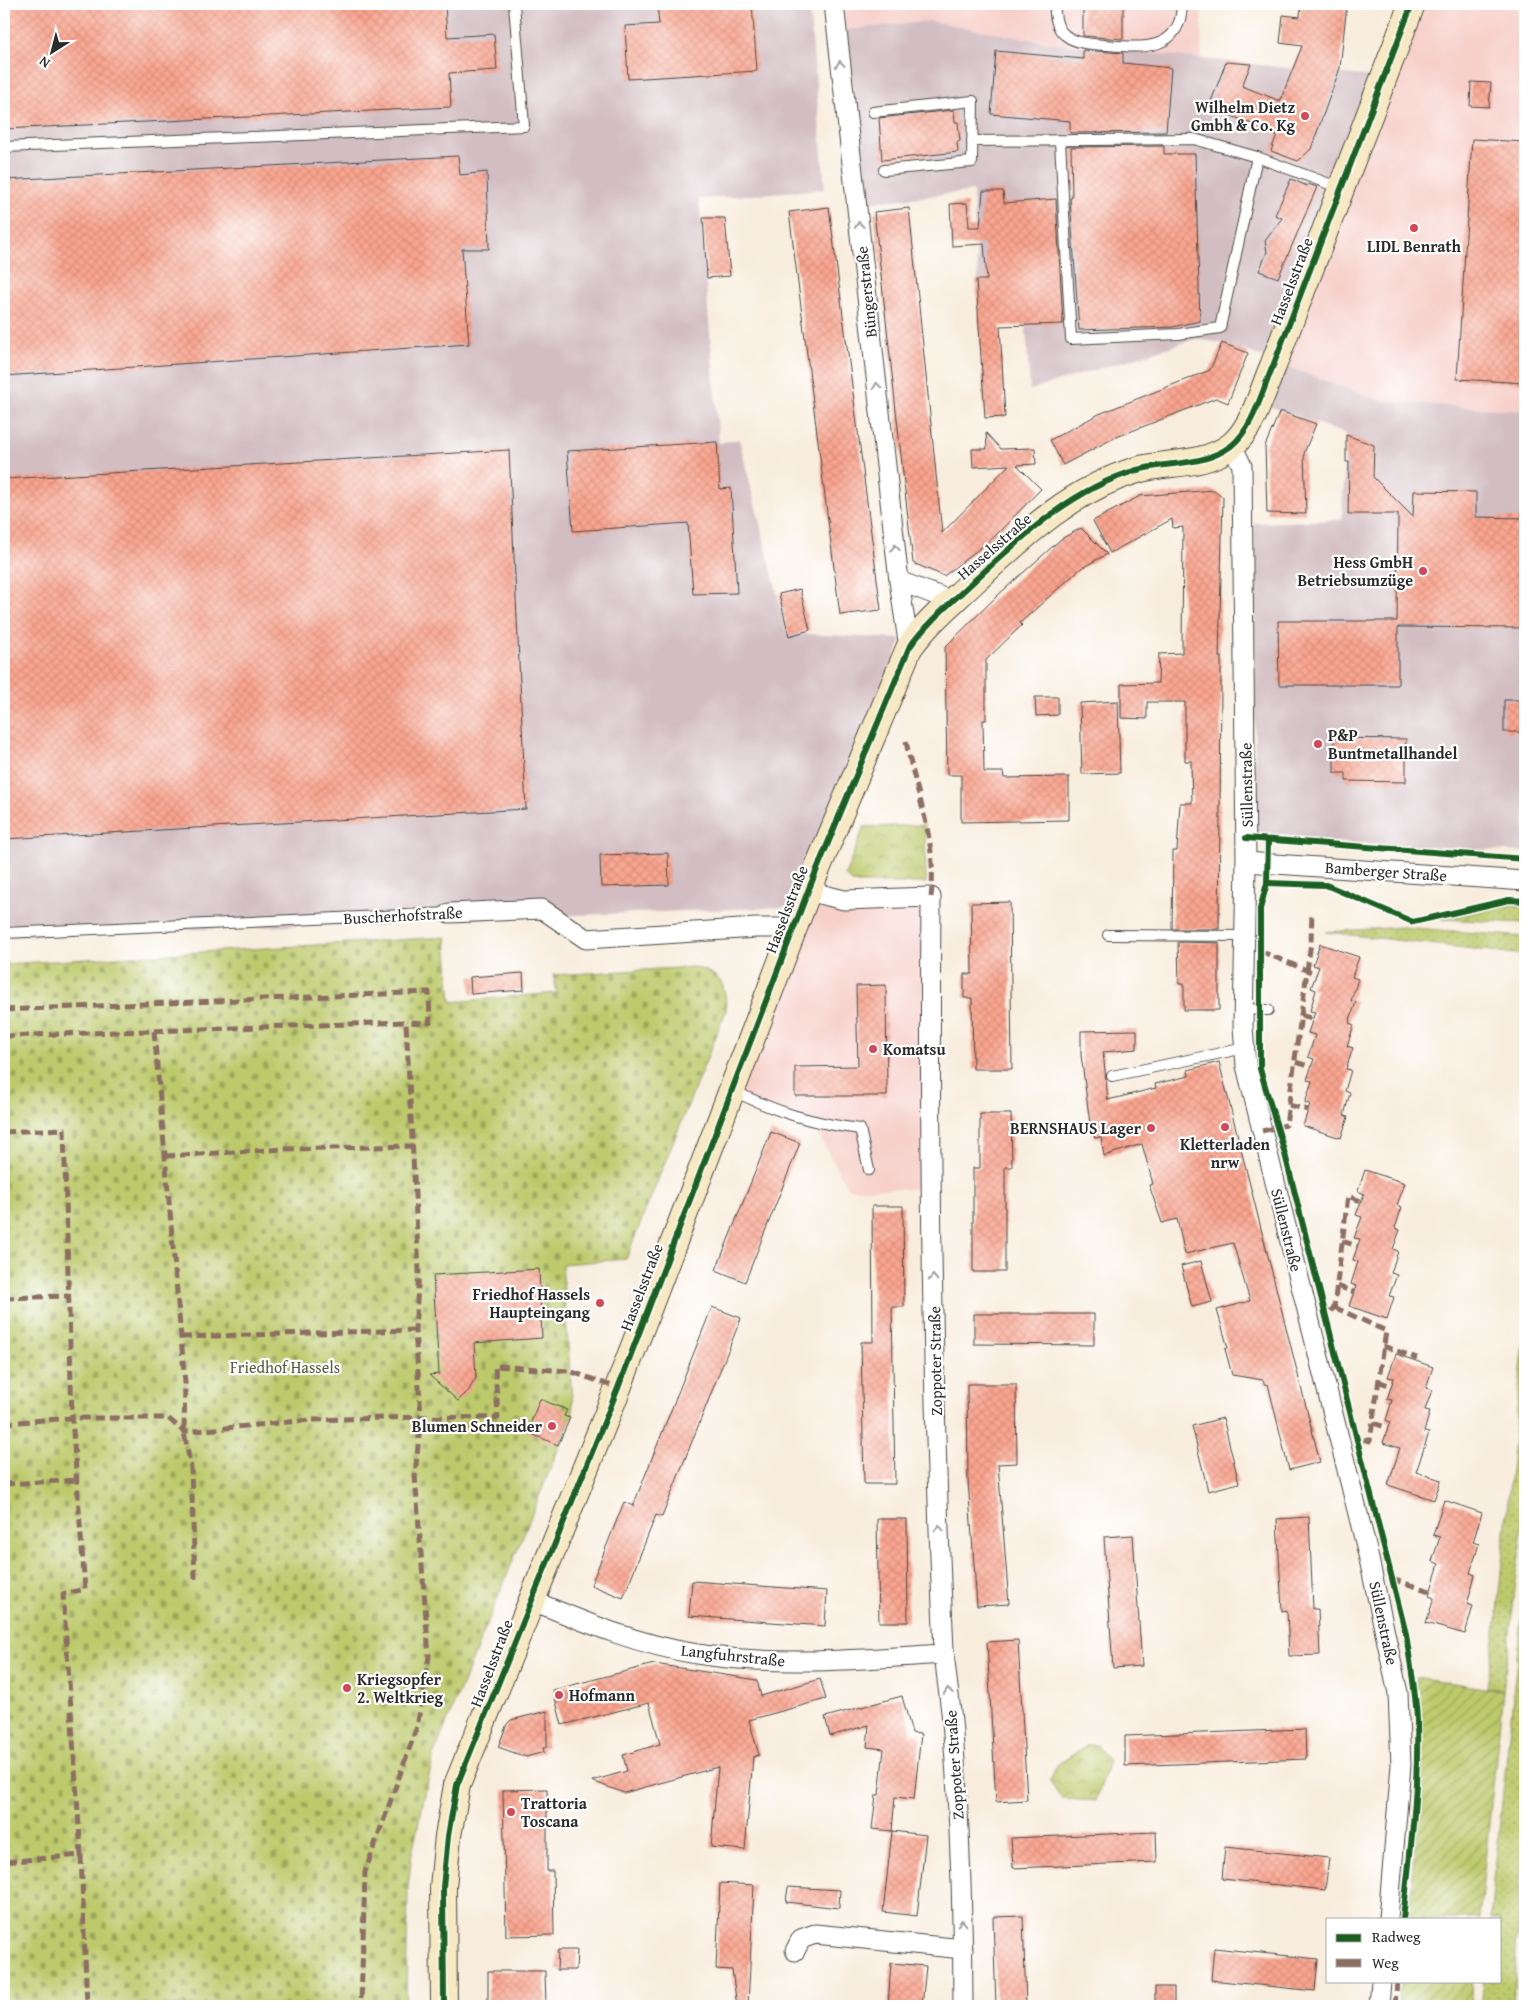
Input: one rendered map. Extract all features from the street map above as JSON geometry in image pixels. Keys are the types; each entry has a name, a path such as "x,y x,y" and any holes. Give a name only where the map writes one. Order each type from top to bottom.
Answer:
{"street":[{"name":"Büngerstraße","path":"834,4 899,581 910,648"},
{"name":"Hasselsstraße","path":"1388,62 1400,4"},
{"name":"Hasselsstraße","path":"444,2006 444,1887 448,1836 457,1785 530,1600 618,1388 808,891 910,648 921,632 952,601 1026,534 1062,507 1098,486 1137,470 1207,459 1232,445 1240,436 1253,414 1412,4"},
{"name":"Süllenstraße","path":"1232,445 1242,466 1246,862 1244,1009 1246,1066 1365,1541 1398,1694 1401,1765 1388,1918"},
{"path":"899,581 952,601"},
{"name":"Bamberger Straße","path":"1246,862 1525,881"},
{"name":"Zoppoter Straße","path":"808,891 844,900 931,897 929,1102 936,1439 944,1654 954,1743 963,1948 963,2006"},
{"name":"Buscherhofstraße","path":"449,913 542,909 586,938 756,928 794,928"},
{"name":"Langfuhrstraße","path":"530,1600 632,1639 696,1654 758,1660 829,1661 944,1654"},
{"path":"795,1951 801,1939 815,1934 963,1948"},
{"path":"1379,2006 1381,1982"}],"lane":[{"path":"4,147 524,126 514,4"},
{"path":"1055,4 1054,15 1065,35 1081,42 1148,47 1168,39 1182,20 1182,4"},
{"path":"873,112 973,101 972,162 884,170"},
{"path":"972,141 1194,139 1256,157 1341,188"},
{"path":"1060,140 1071,339 1178,334 1220,328 1256,157"},
{"name":"Buscherhofstraße","path":"4,933 449,913"},
{"path":"1108,934 1246,936"},
{"path":"1244,1009 1268,1010"},
{"path":"1112,1076 1245,1048"},
{"path":"731,1089 760,1104 820,1124 860,1129 869,1170"}],"shaded area":[{"path":"4,4 809,4 825,189 699,199 719,443 739,439 787,633 902,639 789,907 4,937"},
{"path":"843,4 1202,4 1201,60 1044,42 930,21 846,30"},
{"path":"1420,4 1525,4 1525,411 1382,401 1282,365"},
{"path":"930,21 1044,42 1372,77 1266,358 1222,343 1196,339 1030,390 1023,279 978,280 973,191 866,203 846,30"},
{"path":"1282,365 1382,401 1525,411 1525,852 1255,838 1254,523 1342,520 1346,434 1266,405"},
{"path":"923,905 925,1189 848,1189 818,1134 736,1099 813,906"}],"green space":[{"path":"925,825 926,883 853,883 845,875 864,827"},
{"path":"1512,905 1525,906 1525,923 1441,919"},
{"path":"1403,927 1525,937 1525,955 1326,932"},
{"name":"Friedhof Hassels","path":"446,937 451,1002 557,993 553,975 695,967 711,973 720,981 725,993 726,1011 626,1259 562,1264 573,1413 434,1754 412,1853 408,1887 406,2006 4,2006 4,964"},
{"path":"1525,1328 1525,1505 1503,1691 1487,1687 1495,1633"},
{"path":"1525,1580 1525,1795 1513,2006 1480,2006 1483,1982 1502,1982 1502,1918 1490,1918"},
{"path":"1416,1677 1503,1691 1479,1918 1407,1918 1418,1819 1419,1719"},
{"path":"1088,1745 1097,1745 1109,1761 1096,1801 1062,1799 1050,1781 1057,1765"},
{"path":"1401,1982 1472,1982 1470,2006 1398,2006"}],"building":[{"path":"4,4 445,4 447,37 494,34 497,70 449,73 451,107 4,129"},
{"path":"657,4 752,4 757,71 628,79 625,26 659,24"},
{"path":"1083,4 1123,4 1123,39 1083,36"},
{"path":"1301,4 1347,4 1340,68 1311,149 1298,161 1271,151 1277,134 1209,107 1226,62 1251,64 1242,86 1280,101 1302,46 1280,43 1283,15 1300,17"},
{"path":"1083,50 1123,53 1123,63 1171,68 1166,132 1070,133 1070,121 991,114 996,51 1083,59"},
{"path":"1471,82 1491,83 1489,107 1470,106"},
{"path":"954,110 955,122 958,122 960,141 957,142 958,152 882,160 879,118"},
{"path":"1472,139 1525,142 1525,383 1457,379"},
{"path":"1164,146 1164,154 1195,154 1200,321 1172,327 1079,330 1070,198 1072,198 1071,147"},
{"path":"458,156 460,175 487,172 489,249 462,249 469,344 4,376 4,180"},
{"path":"1291,179 1307,186 1308,184 1317,187 1278,278 1259,271 1267,252 1265,241 1282,218 1275,215"},
{"path":"983,191 1003,191 1004,203 1056,199 1063,324 1000,326 1005,417 985,418 976,280 987,280 984,244 952,246 950,204 967,203 969,227 980,227"},
{"path":"829,207 881,610 840,615 789,212"},
{"path":"909,208 942,533 1009,465 973,467 972,449 987,449 986,433 1001,449 1035,448 1036,464 1017,465 1041,489 994,537 944,576 913,563 874,212"},
{"path":"703,218 725,218 730,276 707,278"},
{"path":"1222,343 1248,353 1228,403 1216,398 1114,438 1063,465 1050,440 1099,414 1210,370"},
{"path":"1280,411 1316,424 1304,453 1306,514 1267,513 1265,446"},
{"path":"1346,435 1374,445 1373,477 1413,517 1414,491 1476,492 1476,517 1525,518 1525,628 1398,627 1398,685 1279,685 1278,621 1397,621 1398,514 1348,514 1349,462 1346,462"},
{"path":"717,442 720,489 731,488 737,593 693,594 688,523 573,531 567,451"},
{"path":"509,450 526,809 4,839 4,479"},
{"path":"1214,490 1223,497 1219,657 1221,657 1221,686 1219,929 1172,929 1173,851 1177,851 1180,803 1192,803 1191,761 1185,761 1185,702 1147,702 1147,719 1121,718 1121,684 1158,683 1159,654 1182,653 1183,527 1173,528 1172,519 1110,553 1093,521 1140,496"},
{"path":"1081,528 1107,554 1080,569 1020,623 1022,625 986,660 986,720 983,720 984,772 1003,772 1004,778 1069,777 1069,820 961,822 961,775 947,775 945,647 997,596 1061,539"},
{"path":"800,589 810,630 789,636 779,594"},
{"path":"1035,697 1058,697 1058,715 1036,716"},
{"path":"1504,700 1525,700 1525,732 1504,732"},
{"path":"1118,701 1120,773 1082,774 1080,703"},
{"path":"1334,738 1406,739 1406,782 1346,781 1346,773 1334,773"},
{"path":"668,853 669,885 601,887 600,855"},
{"path":"1010,902 1012,1069 973,1069 972,998 964,998 964,974 972,974 971,903"},
{"path":"1178,942 1219,943 1219,1010 1184,1010 1184,984 1179,984"},
{"path":"1320,944 1359,957 1352,977 1358,979 1351,1001 1356,1002 1349,1023 1354,1025 1347,1046 1353,1048 1346,1069 1351,1070 1345,1091 1350,1093 1344,1115 1348,1117 1341,1138 1303,1126 1310,1104 1305,1103 1312,1081 1307,1080 1314,1059 1308,1057 1315,1035 1308,1033 1315,1012 1310,1011 1316,990 1311,988 1319,967 1313,965"},
{"path":"523,973 524,990 471,994 470,977"},
{"path":"886,985 887,1096 795,1096 795,1067 858,1066 856,986"},
{"path":"1137,1030 1137,1049 1103,1052 1108,1100 1156,1088 1155,1084 1189,1076 1188,1070 1219,1062 1320,1462 1289,1470 1268,1384 1265,1385 1263,1380 1232,1375 1225,1349 1228,1348 1217,1310 1250,1301 1233,1243 1185,1254 1177,1219 1162,1223 1149,1185 1153,1184 1142,1144 1104,1156 1101,1137 1095,1138 1090,1124 1081,1055 1081,1031"},
{"path":"980,1114 1011,1114 1012,1167 1005,1167 1005,1272 973,1272 973,1168 980,1168"},
{"path":"771,1132 800,1143 745,1282 716,1270"},
{"path":"1365,1170 1405,1183 1397,1205 1402,1207 1395,1228 1400,1230 1393,1249 1398,1251 1391,1273 1397,1275 1389,1296 1394,1297 1387,1319 1349,1306 1356,1286 1351,1284 1358,1262 1353,1260 1360,1239 1354,1238 1362,1217 1356,1215 1364,1194 1358,1191"},
{"path":"872,1206 903,1206 904,1307 892,1307 895,1484 864,1484 861,1342 873,1342"},
{"path":"1201,1261 1212,1302 1192,1307 1181,1266"},
{"path":"539,1269 542,1338 474,1343 476,1378 469,1390 458,1401 429,1375 439,1374 433,1275"},
{"path":"712,1307 741,1318 662,1517 656,1515 623,1598 591,1585 624,1502 633,1506"},
{"path":"974,1314 1094,1314 1094,1345 974,1344"},
{"path":"1396,1354 1433,1367 1426,1388 1432,1390 1425,1410 1430,1411 1424,1432 1429,1433 1416,1472 1441,1480 1434,1500 1388,1485 1400,1448 1383,1443 1390,1422 1386,1420 1392,1400 1387,1399 1394,1378 1388,1377"},
{"path":"967,1384 1016,1384 1017,1463 998,1464 1009,1604 977,1606 968,1481"},
{"path":"540,1399 567,1410 564,1416 570,1418 558,1445 527,1432"},
{"path":"1223,1418 1239,1483 1208,1491 1192,1426"},
{"path":"1444,1500 1482,1513 1473,1542 1479,1544 1470,1573 1475,1575 1467,1604 1473,1606 1465,1634 1426,1623 1434,1598 1429,1596 1439,1564 1432,1561 1440,1537 1433,1535"},
{"path":"1309,1517 1313,1609 1318,1609 1320,1655 1289,1656 1287,1610 1282,1611 1277,1519"},
{"path":"877,1519 907,1519 908,1622 879,1622"},
{"path":"1133,1535 1142,1666 1113,1668 1104,1537"},
{"path":"692,1581 827,1591 825,1626 689,1616"},
{"path":"1018,1640 1027,1800 996,1802 987,1642"},
{"path":"654,1664 757,1680 761,1696 820,1679 826,1699 749,1720 759,1755 753,1757 745,1850 711,1847 718,1767 624,1793 592,1781 627,1771 623,1755 660,1744 649,1703 562,1725 553,1690"},
{"path":"902,1696 912,1733 921,1734 914,1799 895,1797 892,1831 872,1829 876,1795 879,1795 884,1749 867,1747 869,1725 830,1736 825,1717"},
{"path":"547,1711 547,1747 543,1748 544,1752 526,1757 498,1747 507,1724 511,1720"},
{"path":"1305,1729 1306,1759 1125,1766 1125,1736"},
{"path":"547,1789 547,1871 553,1871 554,1935 506,1936 503,1790"},
{"path":"892,1831 926,1835 917,1916 883,1912"},
{"path":"1156,1832 1157,1862 1013,1868 1011,1838"},
{"path":"1225,1847 1329,1858 1325,1890 1222,1879"},
{"path":"720,1883 754,1885 748,2006 737,2006 732,1970 716,1969"},
{"path":"788,1887 840,1890 839,1908 786,1902"},
{"path":"1023,1916 1026,2006 996,2006 993,1917"},
{"path":"1214,1948 1318,1959 1315,1991 1211,1980"},
{"path":"558,1950 577,1950 576,1970 557,1970"},
{"path":"891,1963 926,1966 922,2006 888,2006"},
{"path":"488,1971 545,1971 546,2006 488,2006"},
{"path":"1155,1987 1174,1987 1174,2006 1155,2006"}],"marked path":[{"path":"906,741 929,837 932,876 931,897"},
{"path":"1262,1131 1286,1125 1311,942 1312,912"},
{"path":"1260,951 1316,974"},
{"path":"4,1010 429,992 430,1023 406,1022"},
{"path":"1301,1015 1313,1019"},
{"path":"4,1036 406,1022 419,1272 415,1330 421,1417 415,1475 429,1657 417,1727 365,1872 361,2006"},
{"path":"154,1031 185,1383 184,1432 191,1468 195,1579"},
{"path":"1296,1062 1311,1067"},
{"path":"1289,1105 1308,1110"},
{"path":"4,1132 64,1129 72,1418 85,1589 63,1594 81,1855 4,1862"},
{"path":"165,1156 285,1149 414,1146"},
{"path":"1331,1311 1334,1307 1348,1196 1361,1201"},
{"path":"1342,1241 1357,1246"},
{"path":"1337,1286 1354,1292"},
{"path":"4,1298 68,1296"},
{"path":"1334,1307 1386,1331 1370,1441 1357,1438"},
{"path":"181,1337 415,1330"},
{"path":"1383,1346 1417,1358"},
{"path":"4,1423 72,1418 168,1418 184,1432 310,1420 421,1417 498,1418 495,1366 569,1371 618,1388"},
{"path":"1378,1381 1391,1386"},
{"path":"1373,1423 1388,1428"},
{"path":"4,1484 77,1480"},
{"path":"1392,1579 1430,1591"},
{"path":"81,1855 87,2006"},
{"path":"1395,2006 1397,1982"}],"cycle path":[{"path":"444,2006 443,1887 448,1836 457,1785 618,1388 808,891 909,648 932,621 993,563 1030,531 1070,502 1113,478 1149,467 1209,457 1220,453 1239,439 1251,420 1261,398 1412,4"},
{"path":"1246,838 1525,859"},
{"path":"1268,840 1267,883 1260,909 1260,1069 1285,1154 1406,1634 1414,1688 1417,1721 1417,1770 1403,1918"},
{"path":"1267,883 1326,885 1413,922 1509,900 1525,901"}],"place":[{"name":"Wilhelm Dietz Gmbh & Co. Kg","path":"1305,116"},
{"name":"LIDL Benrath","path":"1414,228"},
{"name":"Hess GmbH Betriebsumzüge","path":"1423,571"},
{"name":"P&P Buntmetallhandel","path":"1318,744"},
{"name":"Komatsu","path":"873,1049"},
{"name":"Kletterladen nrw","path":"1225,1127"},
{"name":"BERNSHAUS Lager","path":"1151,1128"},
{"name":"Friedhof Hassels Haupteingang","path":"600,1303"},
{"name":"Blumen Schneider","path":"552,1426"},
{"name":"Kriegsopfer 2. Weltkrieg","path":"347,1688"},
{"name":"Hofmann","path":"559,1695"},
{"name":"Trattoria Toscana","path":"511,1812"}]}
